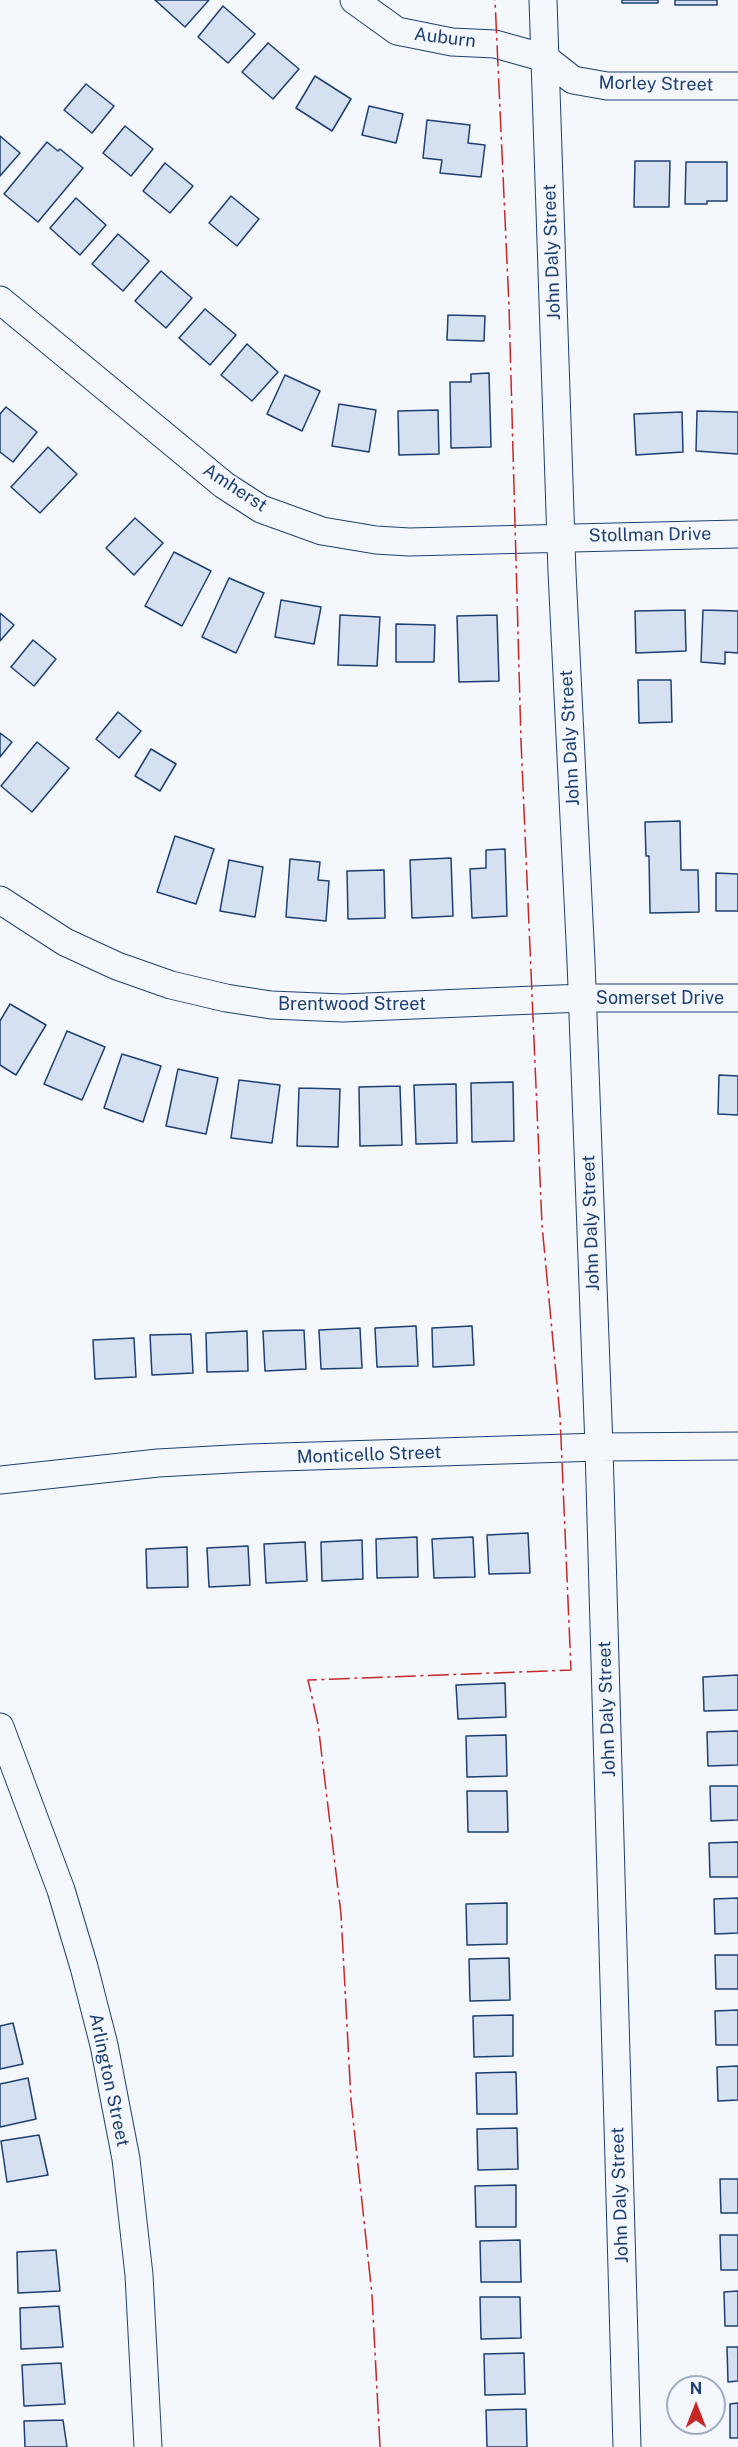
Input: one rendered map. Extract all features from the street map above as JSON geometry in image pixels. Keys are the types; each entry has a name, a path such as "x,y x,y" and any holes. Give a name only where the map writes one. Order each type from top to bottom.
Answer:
{"street":[{"name":"Auburn","path":"354,0 397,32 452,42 495,44 545,58"},
{"name":"John Daly Street","path":"543,0 561,537 599,1448 627,2447"},
{"name":"Morley Street","path":"545,58 573,80 607,86 738,86"},
{"name":"Amherst","path":"0,300 224,485 261,509 322,531 376,540 409,542 561,537"},
{"name":"Stollman Drive","path":"561,537 738,534"},
{"name":"Brentwood Street","path":"0,900 66,942 117,966 171,985 226,998 271,1005 343,1008 582,998"},
{"name":"Somerset Drive","path":"582,998 738,998"},
{"name":"Monticello Street","path":"0,1480 159,1463 599,1448 738,1446"},
{"name":"Arlington Street","path":"0,1727 61,1890 104,2045 126,2159 138,2263 148,2447"}],"building":[{"path":"155,0 209,0 185,27"},
{"path":"622,0 658,0 658,3 622,3"},
{"path":"675,0 717,0 717,5 675,5"},
{"path":"223,6 255,34 228,63 198,37"},
{"path":"268,43 299,69 273,99 242,72"},
{"path":"315,76 351,99 332,131 296,108"},
{"path":"86,84 114,106 92,133 64,110"},
{"path":"369,106 403,114 396,143 362,135"},
{"path":"427,120 470,125 468,143 485,145 481,177 440,173 442,160 423,158"},
{"path":"125,126 153,149 131,176 103,153"},
{"path":"0,136 20,153 0,176"},
{"path":"47,142 58,151 60,149 83,168 38,222 4,194"},
{"path":"635,161 670,161 669,207 634,207"},
{"path":"686,162 727,162 727,201 685,204"},
{"path":"165,163 193,186 170,213 143,191"},
{"path":"231,196 259,219 237,246 209,223"},
{"path":"76,198 106,225 80,255 50,228"},
{"path":"118,234 149,261 123,291 92,264"},
{"path":"161,271 192,298 166,328 135,301"},
{"path":"205,309 236,335 210,365 179,338"},
{"path":"448,315 485,316 484,341 447,340"},
{"path":"247,344 278,372 252,401 221,375"},
{"path":"489,373 491,447 451,448 450,382 471,382 471,374"},
{"path":"285,375 320,391 302,431 267,414"},
{"path":"339,404 376,410 369,452 332,446"},
{"path":"6,407 37,432 13,462 0,452 0,414"},
{"path":"438,410 439,454 399,455 398,411"},
{"path":"697,411 738,412 738,454 696,451"},
{"path":"682,412 683,452 636,455 634,414"},
{"path":"48,447 77,474 40,513 11,487"},
{"path":"135,518 163,543 134,575 106,548"},
{"path":"174,552 211,571 182,626 145,606"},
{"path":"229,578 264,593 236,653 202,637"},
{"path":"281,600 321,607 314,644 275,637"},
{"path":"685,610 686,651 636,653 635,611"},
{"path":"703,610 738,611 738,653 725,652 725,664 701,662"},
{"path":"0,613 14,625 0,641"},
{"path":"340,615 380,617 377,666 338,665"},
{"path":"497,615 499,681 459,682 457,616"},
{"path":"396,624 435,625 434,662 396,662"},
{"path":"33,640 56,659 34,686 11,667"},
{"path":"638,680 671,680 672,722 639,723"},
{"path":"118,712 141,731 119,758 96,739"},
{"path":"0,733 12,742 0,757"},
{"path":"37,742 69,768 32,812 1,786"},
{"path":"151,749 176,764 160,791 135,776"},
{"path":"680,821 681,870 698,870 699,912 650,913 649,856 646,856 645,822"},
{"path":"175,836 214,849 196,904 157,892"},
{"path":"505,849 507,916 472,918 470,869 486,868 486,850"},
{"path":"451,858 453,916 412,918 410,860"},
{"path":"290,859 320,862 318,880 329,881 326,921 286,917"},
{"path":"229,860 263,867 255,917 220,911"},
{"path":"384,870 385,918 348,919 347,871"},
{"path":"716,873 738,874 738,911 716,911"},
{"path":"10,1004 46,1025 16,1075 0,1065 0,1021"},
{"path":"67,1031 105,1047 82,1100 44,1084"},
{"path":"122,1054 161,1066 143,1122 104,1108"},
{"path":"178,1069 218,1078 206,1134 166,1126"},
{"path":"719,1075 738,1076 738,1115 718,1114"},
{"path":"239,1080 280,1085 272,1143 231,1138"},
{"path":"513,1082 514,1141 472,1142 471,1083"},
{"path":"456,1084 457,1143 416,1144 414,1085"},
{"path":"400,1086 402,1145 360,1146 359,1087"},
{"path":"299,1088 340,1089 338,1147 297,1146"},
{"path":"416,1326 418,1366 377,1367 375,1328"},
{"path":"472,1326 474,1365 433,1367 432,1328"},
{"path":"360,1328 362,1368 321,1369 319,1330"},
{"path":"304,1330 306,1369 265,1371 263,1331"},
{"path":"247,1331 248,1371 207,1372 206,1333"},
{"path":"191,1334 193,1373 152,1375 150,1335"},
{"path":"134,1338 136,1377 95,1379 93,1340"},
{"path":"528,1533 530,1573 489,1574 487,1535"},
{"path":"417,1537 418,1577 377,1578 376,1539"},
{"path":"473,1537 475,1577 434,1578 432,1539"},
{"path":"362,1540 363,1579 322,1581 321,1542"},
{"path":"305,1542 307,1581 266,1583 264,1544"},
{"path":"248,1546 250,1585 209,1587 207,1548"},
{"path":"187,1547 188,1587 147,1588 146,1549"},
{"path":"738,1675 738,1710 704,1711 703,1677"},
{"path":"505,1683 506,1717 458,1719 456,1685"},
{"path":"738,1731 738,1765 708,1766 707,1732"},
{"path":"506,1735 507,1776 467,1777 466,1736"},
{"path":"710,1786 738,1786 738,1820 711,1821"},
{"path":"467,1791 507,1791 508,1832 468,1832"},
{"path":"738,1842 738,1877 710,1877 709,1843"},
{"path":"738,1898 738,1933 715,1934 714,1899"},
{"path":"507,1903 507,1944 467,1945 466,1904"},
{"path":"715,1955 738,1955 738,1989 716,1989"},
{"path":"509,1958 510,2000 470,2001 469,1959"},
{"path":"738,2010 738,2045 716,2045 715,2011"},
{"path":"513,2015 513,2056 474,2057 473,2016"},
{"path":"13,2023 23,2064 0,2069 0,2026"},
{"path":"738,2066 738,2100 718,2101 717,2067"},
{"path":"516,2072 517,2114 477,2114 476,2073"},
{"path":"28,2078 36,2119 0,2127 0,2084"},
{"path":"517,2128 518,2169 478,2170 477,2129"},
{"path":"39,2135 48,2175 7,2182 1,2141"},
{"path":"720,2179 738,2179 738,2213 721,2213"},
{"path":"516,2185 516,2227 476,2227 475,2186"},
{"path":"720,2235 738,2235 738,2270 721,2270"},
{"path":"520,2240 521,2282 481,2282 480,2241"},
{"path":"56,2250 60,2291 18,2293 17,2252"},
{"path":"738,2291 738,2326 725,2326 724,2292"},
{"path":"480,2297 520,2297 521,2338 481,2339"},
{"path":"59,2306 63,2347 21,2349 20,2308"},
{"path":"727,2347 738,2347 738,2381 728,2382"},
{"path":"524,2353 525,2394 485,2395 484,2354"},
{"path":"61,2363 65,2404 24,2406 22,2365"},
{"path":"738,2403 738,2438 730,2438 730,2404"},
{"path":"526,2409 527,2447 487,2447 486,2410"},
{"path":"63,2420 67,2447 25,2447 24,2421"}],"power":[{"path":"380,2447 372,2295 351,2100 341,1914 318,1724 308,1680 571,1670 560,1416 542,1225 521,741 509,306 495,0"}]}
